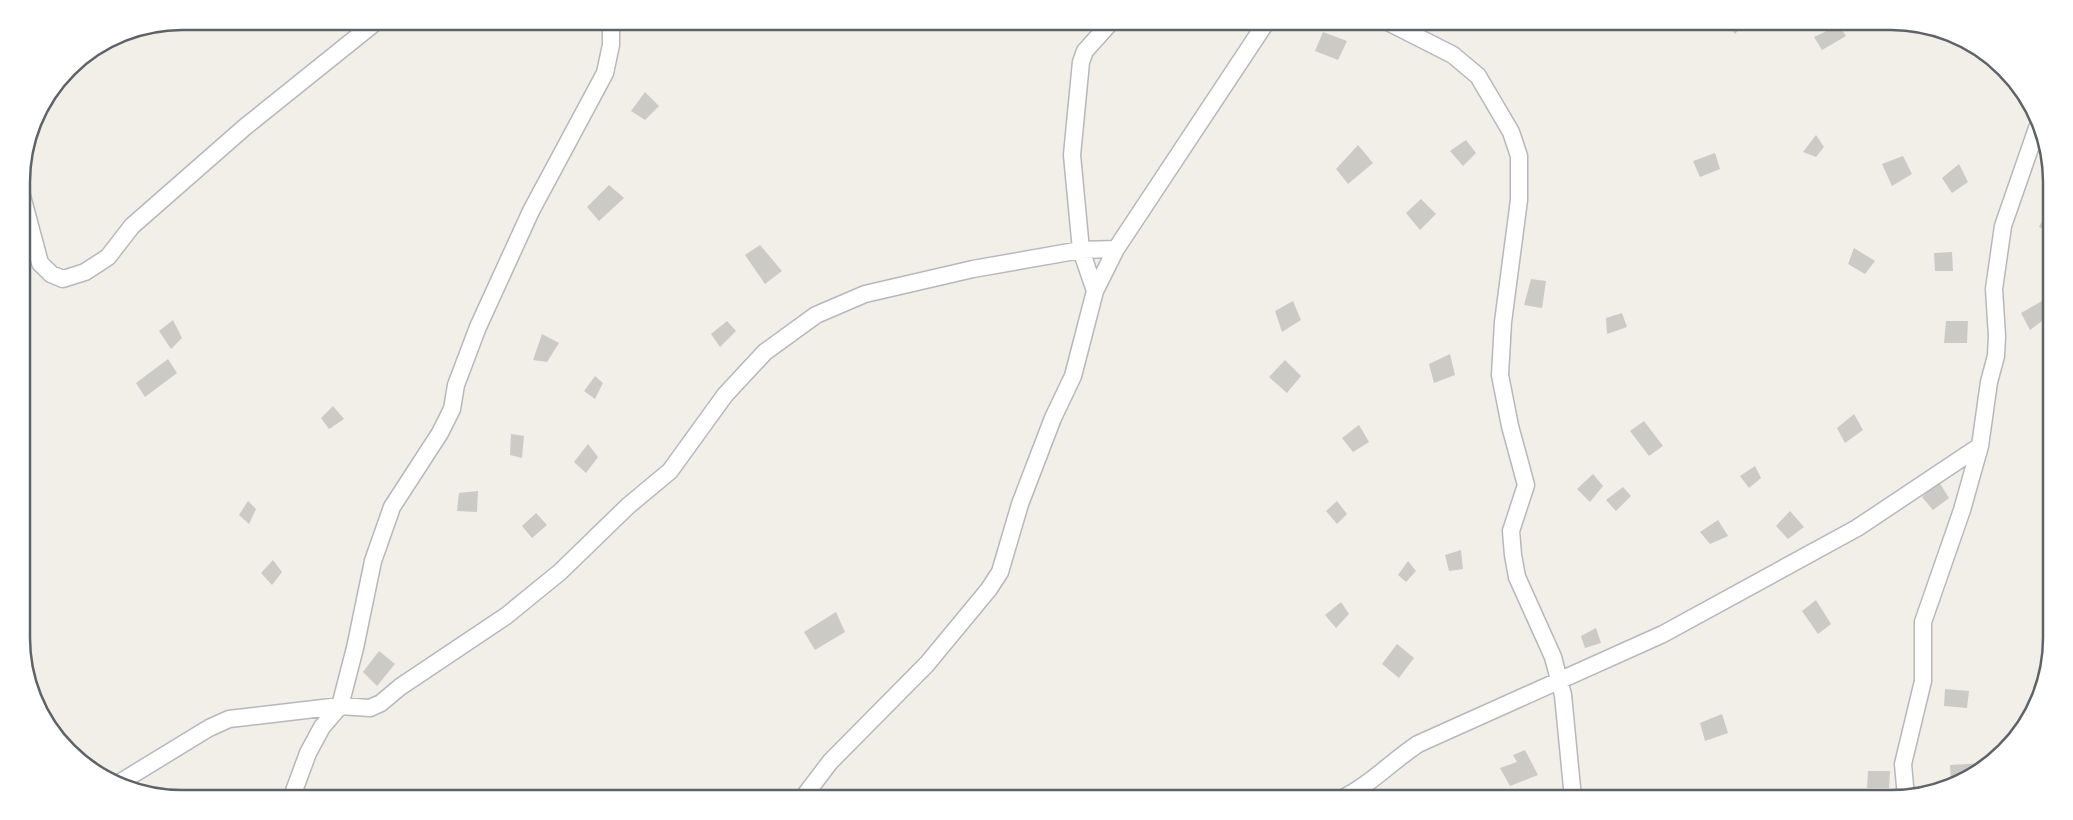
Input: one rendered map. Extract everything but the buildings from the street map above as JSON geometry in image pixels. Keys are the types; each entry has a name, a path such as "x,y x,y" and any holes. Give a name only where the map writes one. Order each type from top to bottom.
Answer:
{"street":[{"path":"30,226 40,263 52,274 63,278 85,272 108,257 132,226 245,127 366,30"},
{"path":"294,790 308,753 322,727 340,706 355,648 373,561 392,507 440,433 452,409 456,385 486,310 531,212 605,73 611,45 611,30"},
{"path":"1095,291 1081,250 1072,155 1081,62 1085,51 1104,30"},
{"path":"809,790 830,762 927,664 989,589 1000,572 1020,504 1053,418 1073,376 1095,291 1116,249 1261,30"},
{"path":"1403,30 1453,56 1478,76 1511,132 1519,156 1519,200 1503,322 1500,375 1510,426 1526,485 1511,531 1512,555 1517,577 1552,657 1559,682 1564,704 1573,790"},
{"path":"1905,789 1903,764 1923,682 1923,622 1962,510 1980,446 1989,382 1996,356 1997,336 1994,289 2003,226 2035,134"},
{"path":"126,779 208,728 229,719 340,706 370,708 381,703 400,686 506,616 560,572 628,506 670,471 725,395 765,352 816,315 865,294 973,269 1081,250 1116,249"},
{"path":"1356,790 1372,781 1404,753 1418,744 1663,634 1798,562 1878,516 1980,446"}]}
